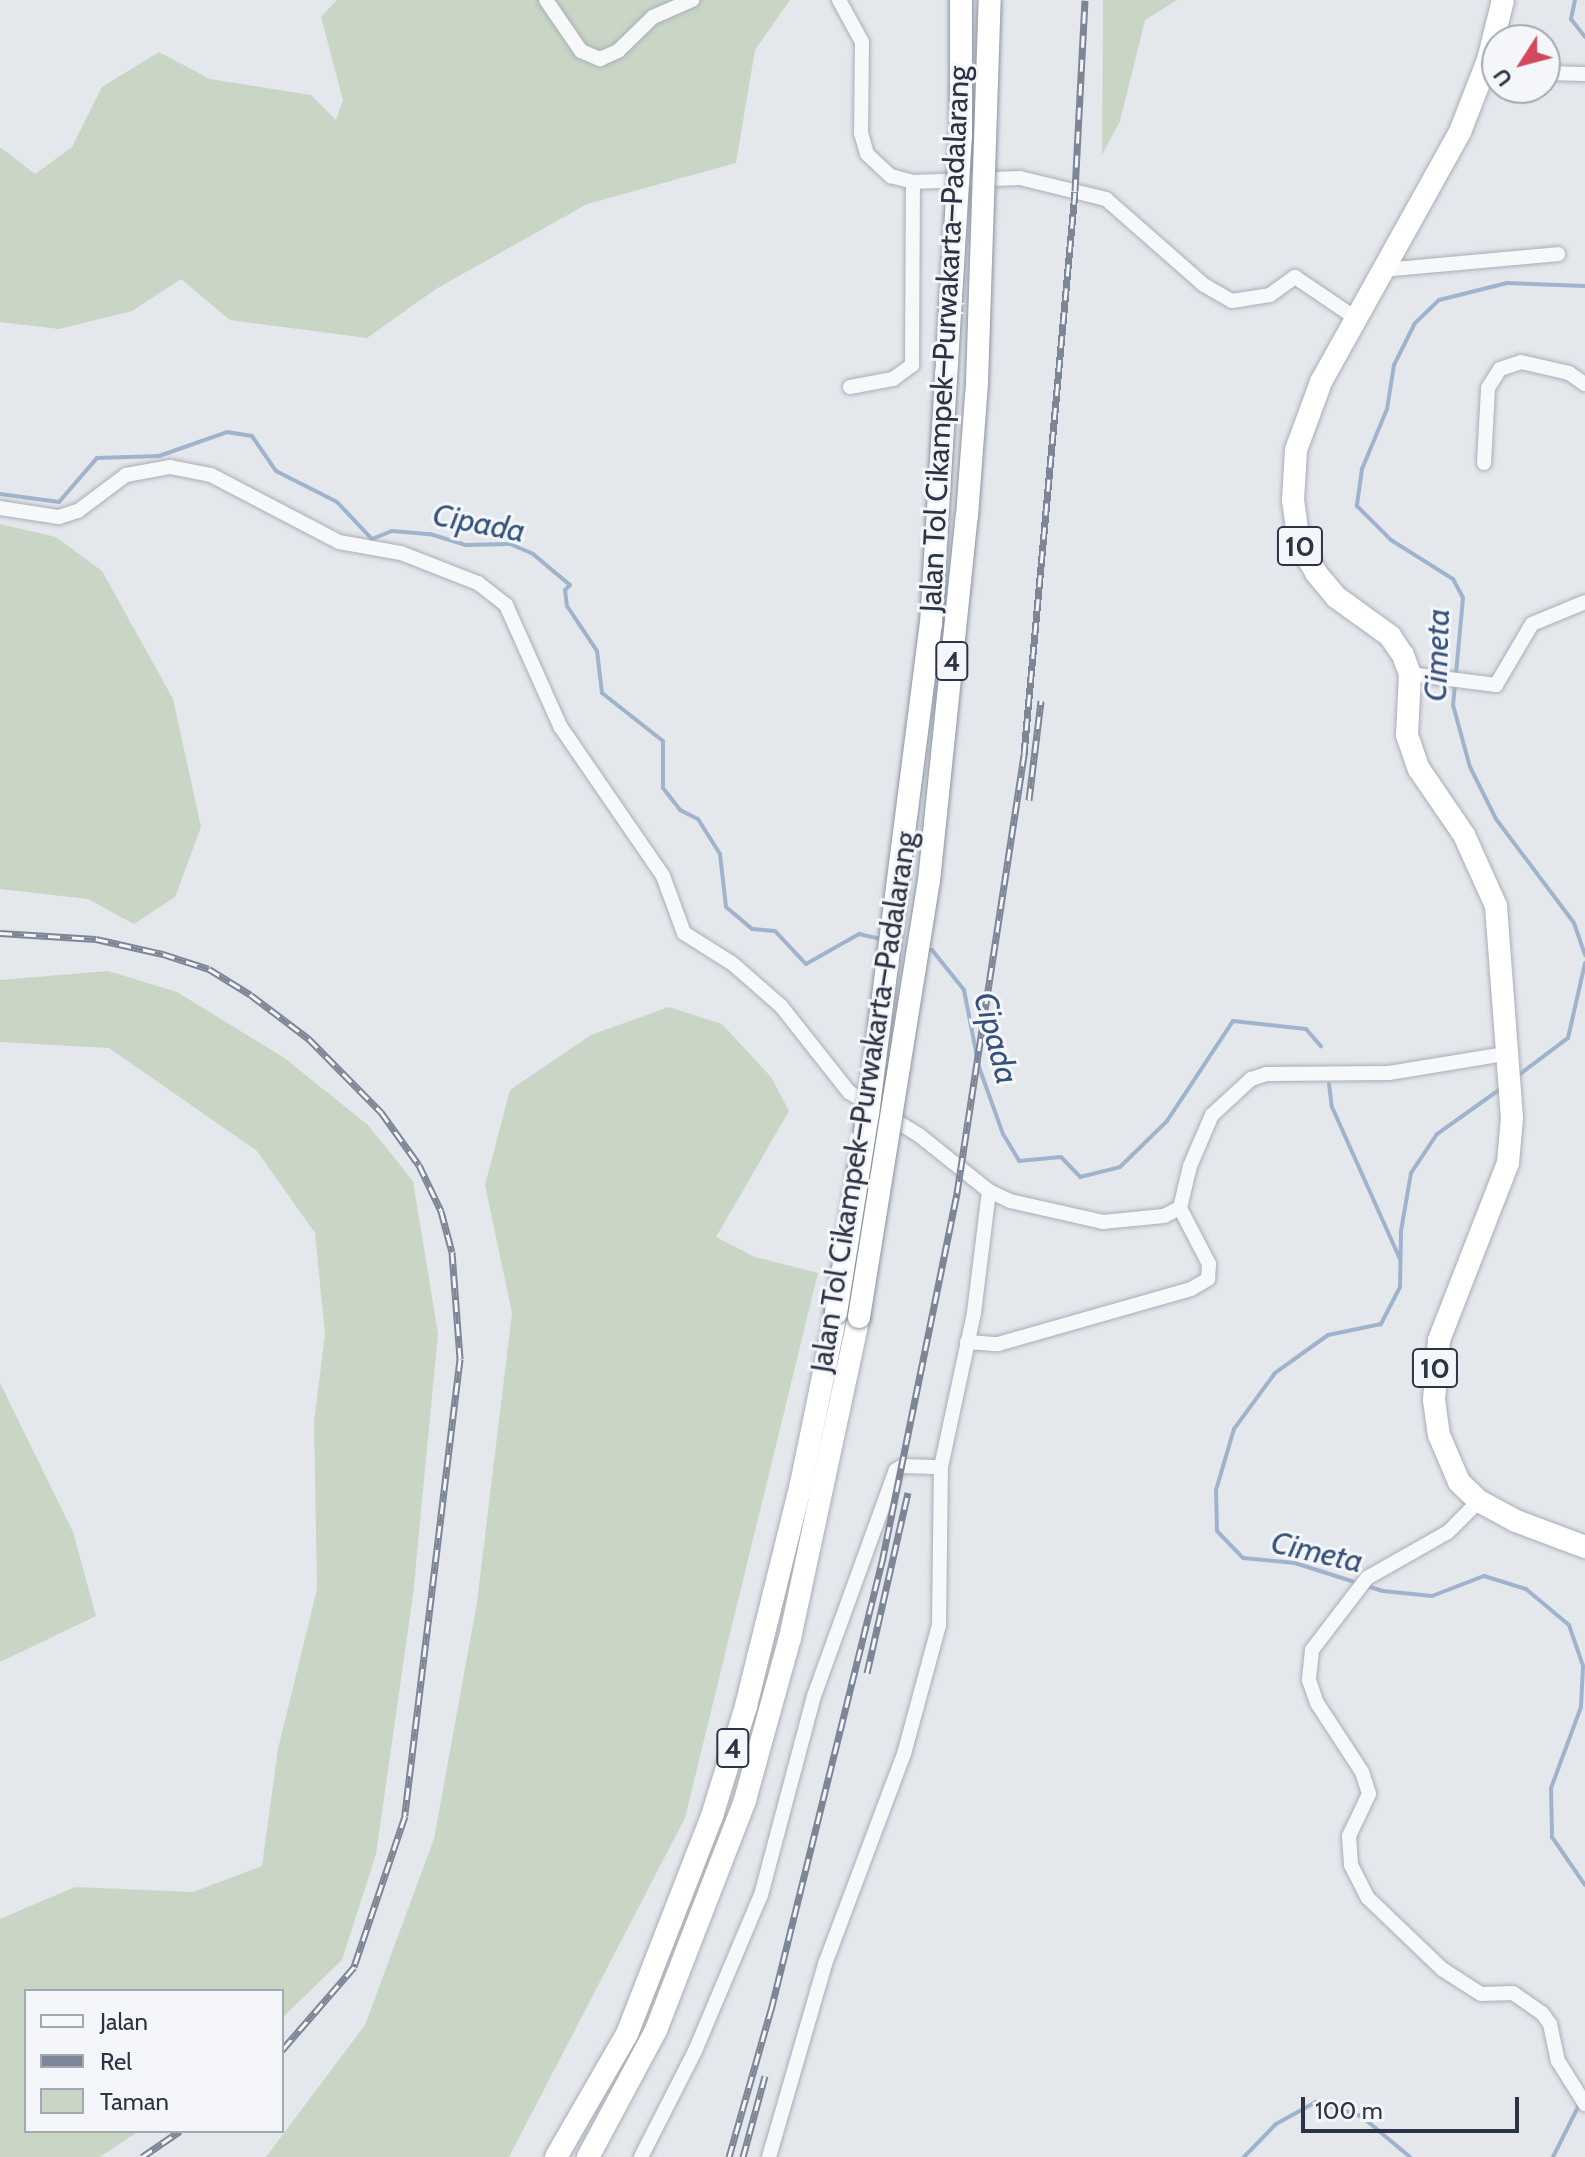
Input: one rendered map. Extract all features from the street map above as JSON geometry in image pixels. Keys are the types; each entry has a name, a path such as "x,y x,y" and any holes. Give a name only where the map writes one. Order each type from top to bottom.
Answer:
{"highway":[{"name":"Jalan Tol Cikampek–Purwakarta–Padalarang","path":"556,2157 627,2034 712,1816 746,1706 801,1484 836,1313 868,1114 931,624 961,137 961,0"},
{"name":"Jalan Tol Cikampek–Purwakarta–Padalarang","path":"588,2157 656,2030 745,1800 790,1638 859,1317 929,881 967,516 977,382 990,0"},
{"name":"10","path":"1499,24 1503,0"},
{"name":"10","path":"1481,87 1460,132 1354,317 1321,382 1296,450 1295,531 1316,573 1336,597 1390,636 1410,674 1404,712 1419,769 1464,835 1496,906 1512,1118 1508,1163 1439,1340 1434,1400 1447,1461 1479,1501 1516,1521 1585,1547"}],"street":[{"path":"546,0 581,51 600,59 618,51 653,17 692,0"},
{"path":"839,0 865,56 861,133 867,154 891,176 913,182 1020,178 1106,199 1204,285 1232,301 1270,295 1295,277 1354,317"},
{"path":"1561,73 1585,74"},
{"path":"850,387 893,379 912,365 913,182"},
{"path":"1383,270 1558,254"},
{"path":"1484,463 1488,388 1500,369 1521,362 1569,373 1585,384"},
{"path":"0,508 59,517 78,511 126,475 170,467 211,475 339,542 401,553 478,583 506,605 560,726 663,876 684,933 733,964 781,1006 849,1092 940,1150 989,1191 1039,1210 1103,1222 1141,1221 1180,1208"},
{"path":"1410,674 1476,685 1496,685 1506,675 1532,624 1585,602"},
{"path":"967,1342 998,1344 1191,1289 1208,1279 1209,1264 1180,1208 1204,1131 1233,1091 1266,1074 1389,1073 1506,1063"},
{"path":"769,2157 825,1964 900,1768 939,1625 941,1467 967,1342 989,1191"},
{"path":"641,2157 695,2051 761,1895 814,1696 896,1470 903,1466 941,1467"},
{"path":"1479,1501 1448,1532 1367,1578 1312,1650 1309,1680 1317,1703 1362,1772 1369,1794 1349,1836 1351,1865 1368,1898 1442,1969 1481,1994 1513,1993 1542,2013 1571,2084 1585,2104"}],"green space":[{"path":"337,0 790,0 755,50 736,163 587,204 436,289 367,338 230,320 181,279 132,311 59,329 0,322 0,147 35,174 72,147 102,87 159,52 210,79 311,95 336,120 343,100 321,17"},
{"path":"1103,0 1177,0 1145,20 1120,121 1102,155"},
{"path":"0,524 56,537 102,571 173,699 201,827 175,897 134,924 88,899 0,889"},
{"path":"108,971 177,992 283,1057 368,1125 413,1181 438,1334 413,1595 376,1854 342,1960 284,2016 284,1989 24,1989 24,2133 136,2133 100,2157 0,2157 0,1919 75,1887 193,1892 262,1866 278,1749 317,1589 314,1422 325,1334 315,1233 257,1151 109,1048 0,1042 0,980"},
{"path":"669,1007 722,1024 771,1077 789,1111 716,1237 755,1257 818,1273 685,1818 509,2157 266,2157 365,2025 434,1839 477,1602 512,1313 485,1185 510,1090 591,1035"},
{"path":"0,1383 73,1532 96,1616 0,1662"}],"waterway":[{"name":"Cimeta","path":"1575,0 1571,19 1585,37"},
{"name":"Cimeta","path":"1585,286 1507,283 1439,300 1415,323 1394,365 1387,409 1362,469 1357,506 1391,540 1453,579 1463,598 1453,705 1470,767 1496,819 1574,923 1585,955"},
{"name":"Cipada","path":"0,494 59,502 97,458 159,456 227,432 252,436 276,471 337,502 372,539 392,531 430,534 465,545 510,544 533,554 570,585 565,590 567,606 597,651 602,693 663,741 663,788 680,810 698,819 720,854 726,907 752,929 775,931 806,964 859,934 881,939"},
{"name":"Cipada","path":"925,949 932,950 964,990 979,1067 1003,1134 1019,1161 1061,1157 1080,1177 1120,1167 1167,1121 1233,1021 1306,1029 1321,1046"},
{"name":"Cimeta","path":"1516,1077 1568,1038 1585,963"},
{"name":"Cipada","path":"1329,1084 1332,1107 1400,1259"},
{"name":"Cimeta","path":"1503,1087 1437,1134 1411,1173 1401,1231 1400,1287 1381,1324 1328,1335 1275,1373 1234,1429 1216,1490 1217,1531 1243,1558 1295,1563 1383,1591 1432,1596 1484,1576 1526,1589 1569,1625 1583,1666 1581,1707 1551,1788 1552,1837 1585,1885"},
{"name":"Cimeta","path":"1244,2157 1276,2124 1316,2102 1361,2116 1410,2157"},
{"name":"Cimeta","path":"1553,2157 1580,2103"}],"railway":[{"path":"729,2157 771,2010 882,1562 957,1193 1024,754 1075,191 1085,0"},
{"path":"1029,800 1041,701"},
{"path":"0,933 96,939 163,954 209,969 251,995 309,1039 381,1112 419,1165 441,1211 452,1252 460,1359 405,1816 354,1967 284,2048"},
{"path":"867,1673 908,1493"},
{"path":"743,2157 765,2076"},
{"path":"142,2157 177,2133"}]}
